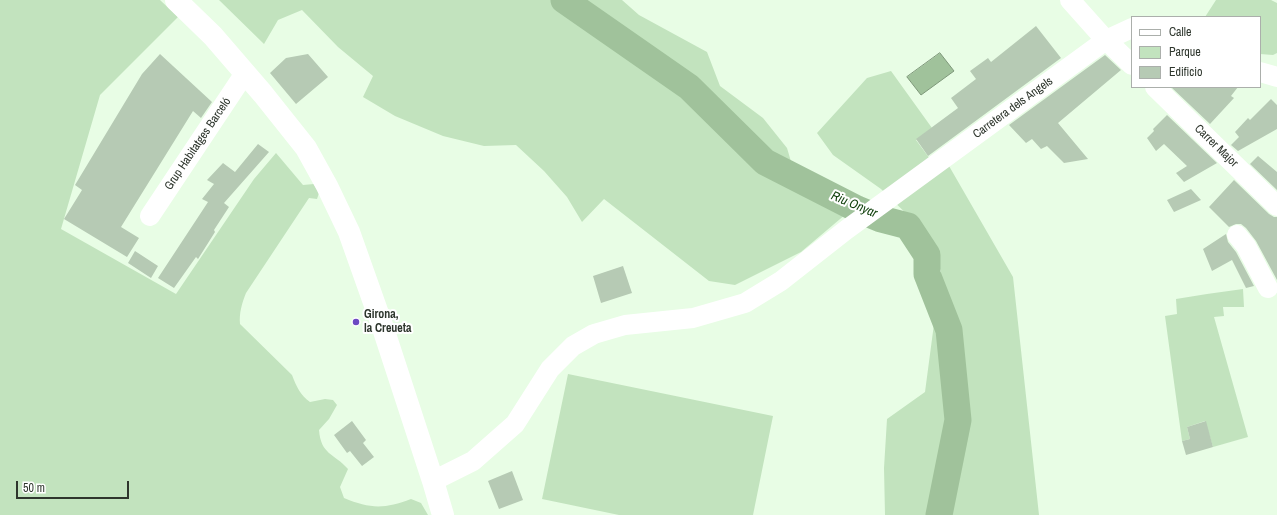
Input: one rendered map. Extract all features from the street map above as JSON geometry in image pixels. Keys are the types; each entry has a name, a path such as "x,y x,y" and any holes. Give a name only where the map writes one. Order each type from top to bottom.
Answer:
{"main road":[{"path":"176,0 213,36 263,94 306,148 333,199 349,232 382,324 443,515"}],"street":[{"path":"1070,0 1106,40 1131,64"},
{"name":"Carretera dels Angels","path":"433,481 473,461 514,424 550,369 573,346 594,334 625,325 693,318 744,303 781,281 824,247 1106,40 1131,28"},
{"path":"1261,72 1277,77"},
{"name":"Grup Habitatges Barceló","path":"150,216 245,73"},
{"name":"Carrer Major","path":"1156,88 1277,206"},
{"path":"1237,235 1246,246 1268,287"}],"green space":[{"path":"0,0 160,0 178,17 100,95 61,229 176,294 254,179 276,153 303,185 314,184 319,193 317,199 309,198 246,293 241,308 240,324 292,375 299,390 307,400 310,402 325,399 333,400 337,405 329,419 319,430 320,438 325,449 348,469 340,487 344,498 370,506 393,505 411,499 421,503 428,515 0,515"},
{"path":"219,0 622,0 639,15 707,52 720,86 763,118 787,148 800,192 846,214 801,252 735,285 709,281 604,199 582,222 567,197 544,171 516,145 484,146 443,136 395,116 363,97 373,76 338,47 302,10 278,20 264,44"},
{"path":"1216,0 1271,0 1277,3 1277,53 1273,55 1261,54 1261,16 1206,16"},
{"path":"891,71 932,128 916,140 930,159 945,159 1013,277 1039,515 885,515 884,468 887,419 925,392 941,271 921,228 881,189 833,155 817,133 867,78"},
{"path":"1243,289 1244,307 1223,307 1224,316 1214,317 1248,437 1213,447 1205,421 1187,427 1190,439 1182,441 1165,316 1177,314 1176,299"},
{"path":"568,374 773,416 753,515 619,515 542,499"}],"shaded area":[{"path":"940,53 954,71 921,95 907,77"}],"building":[{"path":"1036,26 1061,58 928,156 916,139 958,108 951,98 976,79 970,71 988,58 991,62"},
{"path":"160,54 212,102 201,118 193,111 121,227 139,238 127,257 64,219 82,190 75,185 142,74"},
{"path":"308,54 328,77 296,104 270,73 286,58"},
{"path":"1105,55 1121,70 1058,123 1088,159 1064,163 1047,146 1041,149 1032,139 1026,143 1009,125"},
{"path":"1172,88 1237,88 1231,96 1234,98 1210,124"},
{"path":"1271,99 1277,105 1277,129 1238,151 1231,145 1239,137 1235,132 1248,118 1250,120"},
{"path":"1167,115 1217,163 1184,182 1176,173 1187,166 1164,144 1156,151 1147,138 1154,131 1153,129"},
{"path":"258,144 269,152 224,203 229,207 198,259 196,257 174,288 158,278 208,202 202,199 214,184 207,180 223,163 235,172"},
{"path":"1258,156 1277,172 1277,190 1250,164"},
{"path":"1234,180 1269,214 1277,217 1277,280 1256,241 1246,228 1241,224 1236,224 1229,227 1209,207"},
{"path":"1191,189 1201,200 1174,212 1167,200"},
{"path":"1226,234 1228,242 1236,252 1254,286 1246,288 1232,260 1212,271 1203,249"},
{"path":"135,251 158,266 151,278 128,263"},
{"path":"623,266 632,293 601,303 593,276"},
{"path":"352,421 366,440 363,443 374,457 362,466 350,451 347,453 334,435"},
{"path":"1206,421 1213,447 1186,455 1182,441 1190,439 1187,427"},
{"path":"512,471 523,500 499,509 488,481"}],"waterway":[{"name":"Riu Onyar","path":"564,0 689,87 765,162 857,209 881,219 908,226 927,255 927,274 949,330 958,420 939,515"}],"place":[{"name":"Girona, la Creueta","path":"356,322"}]}
